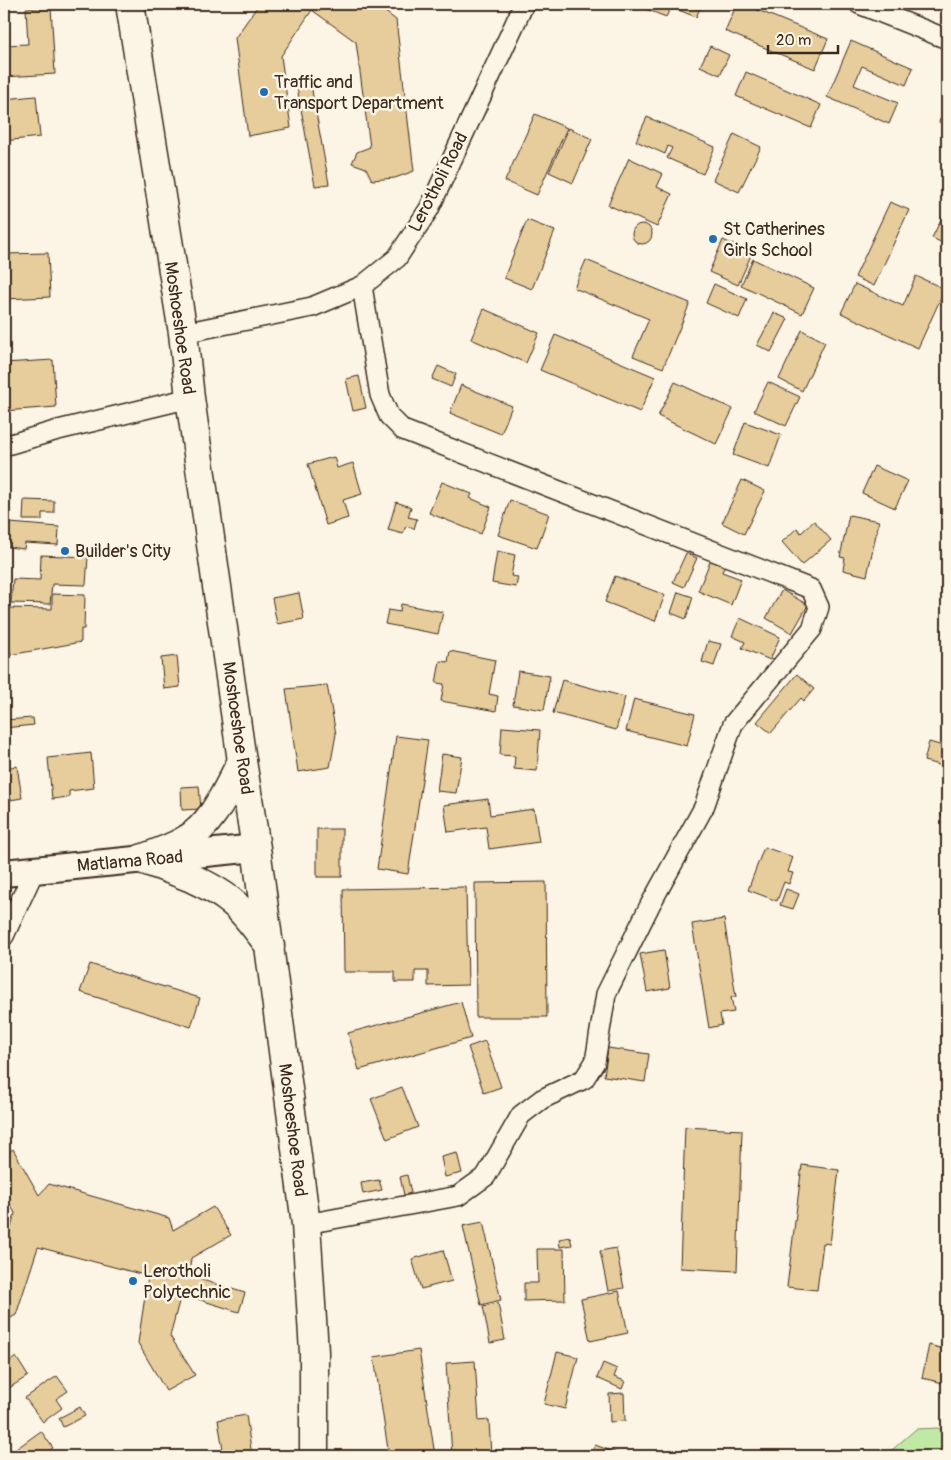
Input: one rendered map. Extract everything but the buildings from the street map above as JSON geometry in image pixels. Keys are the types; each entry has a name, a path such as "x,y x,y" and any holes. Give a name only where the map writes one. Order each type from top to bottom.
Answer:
{"main road":[{"name":"Moshoeshoe Road","path":"130,4 183,333 190,398 270,946 306,1224 314,1352 314,1456"},
{"path":"141,860 184,841 198,831 209,818 242,761"},
{"path":"141,860 203,884 233,902 270,946"}],"street":[{"name":"Lerotholi Road","path":"183,333 312,307 362,286 397,258 429,209 524,4"},
{"path":"859,4 947,39"},
{"path":"306,1224 458,1196 486,1176 521,1115 542,1100 584,1079 595,1062 606,994 650,905 704,807 733,724 812,629 819,607 811,589 403,430 388,416 380,395 362,286"},
{"path":"4,446 58,430 190,398"},
{"name":"Matlama Road","path":"4,873 256,848"},
{"path":"4,936 35,869"}],"green space":[{"path":"938,1428 947,1431 947,1456 885,1456 916,1429"}],"place":[{"name":"Traffic and Transport Department","path":"264,92"},
{"name":"St Catherines Girls School","path":"713,239"},
{"name":"Builder's City","path":"65,551"},
{"name":"Lerotholi Polytechnic","path":"133,1281"}]}
